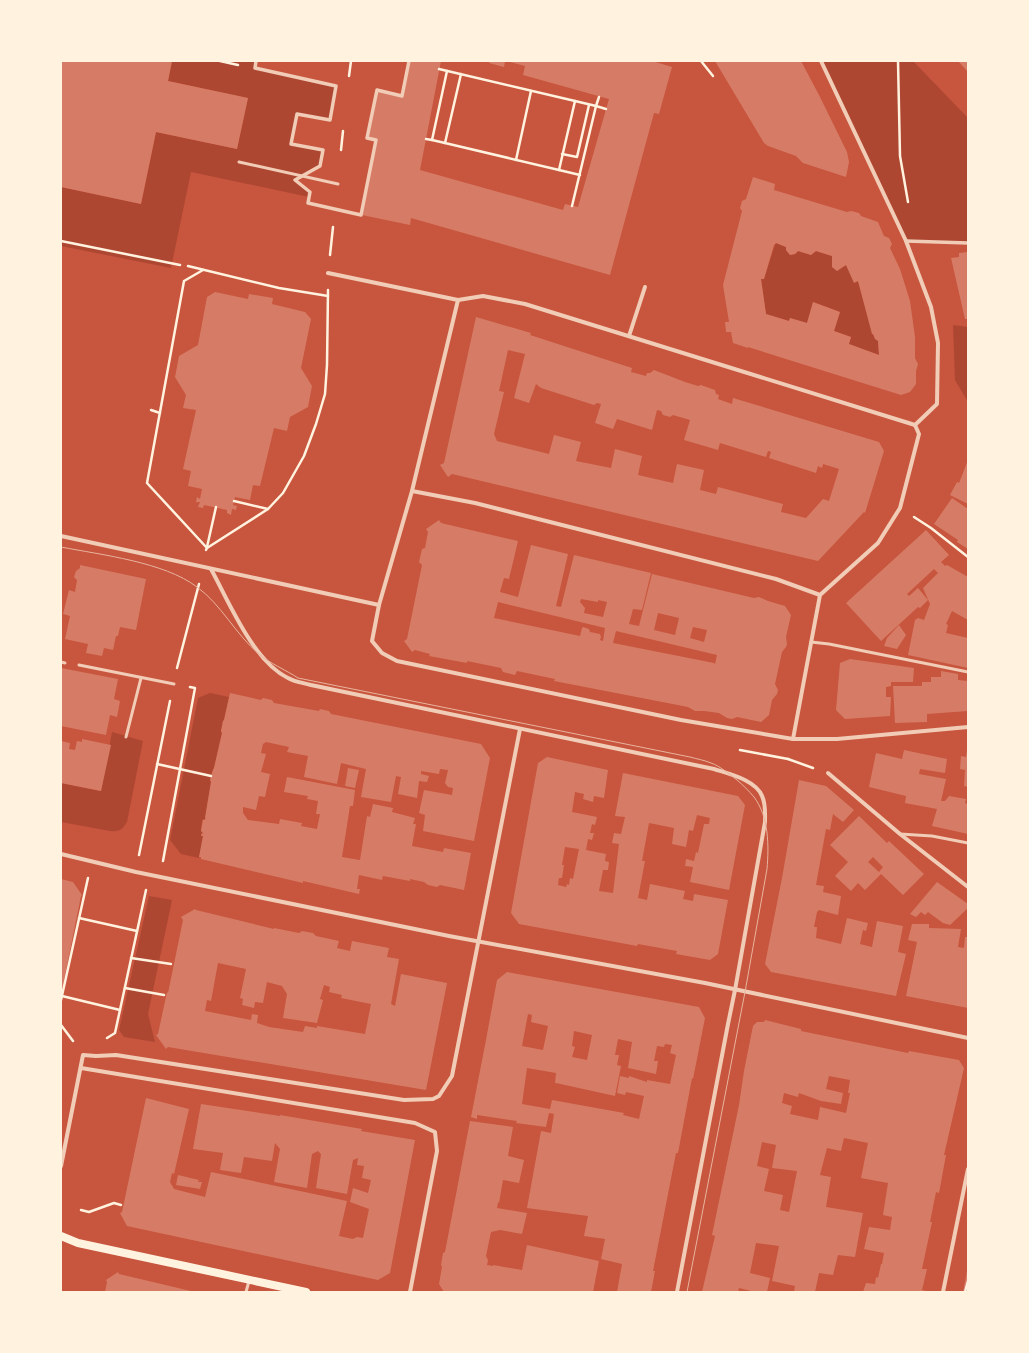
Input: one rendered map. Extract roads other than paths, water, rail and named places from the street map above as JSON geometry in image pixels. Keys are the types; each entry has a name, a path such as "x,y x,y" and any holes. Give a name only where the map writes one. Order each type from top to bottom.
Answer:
{"main road":[{"path":"61,1236 78,1243 306,1292"}],"street":[{"path":"256,61 255,68 336,86 330,120 297,114 291,144 323,150 320,166 295,180 310,192 308,203 361,215 376,140 367,138 377,90 402,96 410,61"},
{"path":"821,61 906,241 931,307 938,343 937,404 915,425"},
{"path":"906,241 968,242"},
{"path":"328,273 458,300 483,296 525,304 915,425 919,434 900,508 878,543 820,595 793,739"},
{"path":"629,336 646,287"},
{"path":"458,300 412,491 379,605 372,641 382,653 397,661 681,720 793,739 837,739 968,727"},
{"path":"412,491 475,504 776,579 820,595"},
{"path":"61,536 379,605"},
{"path":"211,569 247,636 273,669 288,678 311,685 714,769 747,781 756,788 762,796 765,809 765,822 735,990 677,1292"},
{"path":"61,1166 83,1055 116,1055 404,1100 433,1099 439,1096 452,1076 520,729"},
{"path":"828,773 900,834 968,887"},
{"path":"61,854 136,872 478,941 697,982 968,1038"},
{"path":"81,1068 415,1123 435,1132 437,1151 410,1292"},
{"path":"943,1292 968,1169"}],"lane":[{"path":"239,162 338,184"},
{"path":"811,642 829,644 968,672"},
{"path":"79,665 174,684"},
{"path":"126,737 141,678"},
{"path":"900,834 932,836 968,843"},
{"path":"246,1292 249,1279"}],"tram line":[{"path":"61,547 150,565 183,578 206,594 243,638 259,654 298,678 690,757 714,764 724,770 754,797 763,813 767,832 767,869 745,992 687,1292"}]}
